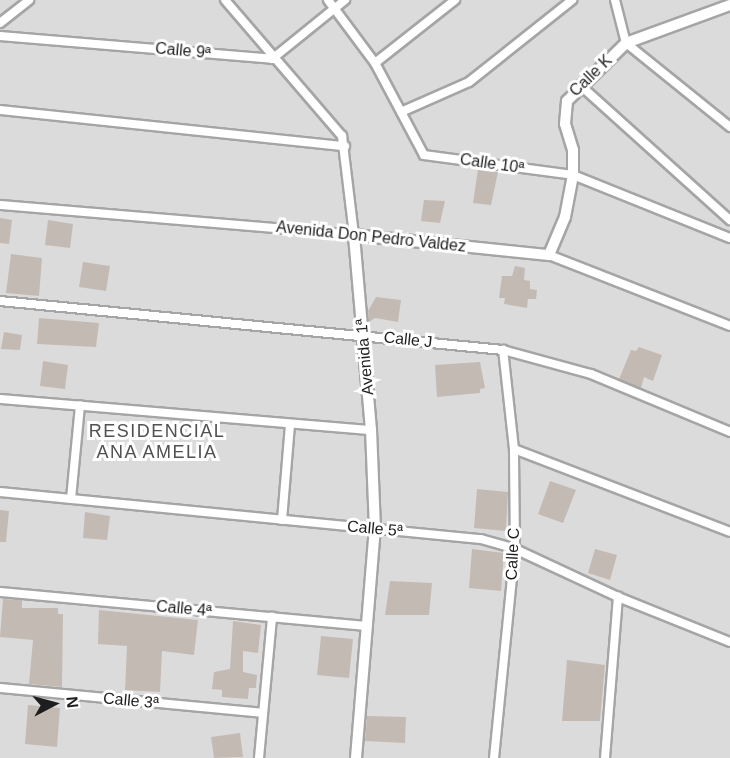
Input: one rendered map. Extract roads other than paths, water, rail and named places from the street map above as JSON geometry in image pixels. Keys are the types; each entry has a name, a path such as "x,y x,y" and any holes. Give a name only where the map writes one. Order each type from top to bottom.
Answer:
{"street":[{"path":"0,23 29,0"},
{"name":"Avenida 1ª","path":"225,0 272,59 336,126 345,146 364,335 375,529 356,758"},
{"name":"Calle 10ª","path":"328,0 375,63 424,155 573,175 730,238"},
{"path":"272,59 345,0"},
{"path":"375,63 455,0"},
{"path":"401,112 469,82 572,0"},
{"path":"615,0 627,43 730,127"},
{"name":"Calle K","path":"549,255 565,217 573,175 573,150 564,110 567,101 580,85 627,43 730,5"},
{"name":"Calle 9ª","path":"0,36 272,59"},
{"path":"580,85 730,220"},
{"path":"0,110 345,146"},
{"name":"Avenida Don Pedro Valdez","path":"0,205 354,235 549,255 730,326"},
{"name":"Calle J","path":"0,301 503,350 591,374 730,432"},
{"name":"Calle C","path":"494,758 515,549 514,449 503,350"},
{"path":"0,399 371,430"},
{"path":"70,499 80,405"},
{"path":"282,520 290,424"},
{"path":"514,449 730,532"},
{"name":"Calle 5ª","path":"0,492 472,537 515,549 618,597 730,642"},
{"name":"Calle 4ª","path":"0,592 367,626"},
{"path":"605,758 618,597"},
{"path":"259,758 272,617"},
{"name":"Calle 3ª","path":"0,688 263,713"}],"district":[{"name":"RESIDENCIAL ANA AMELIA","path":"157,442"}]}
